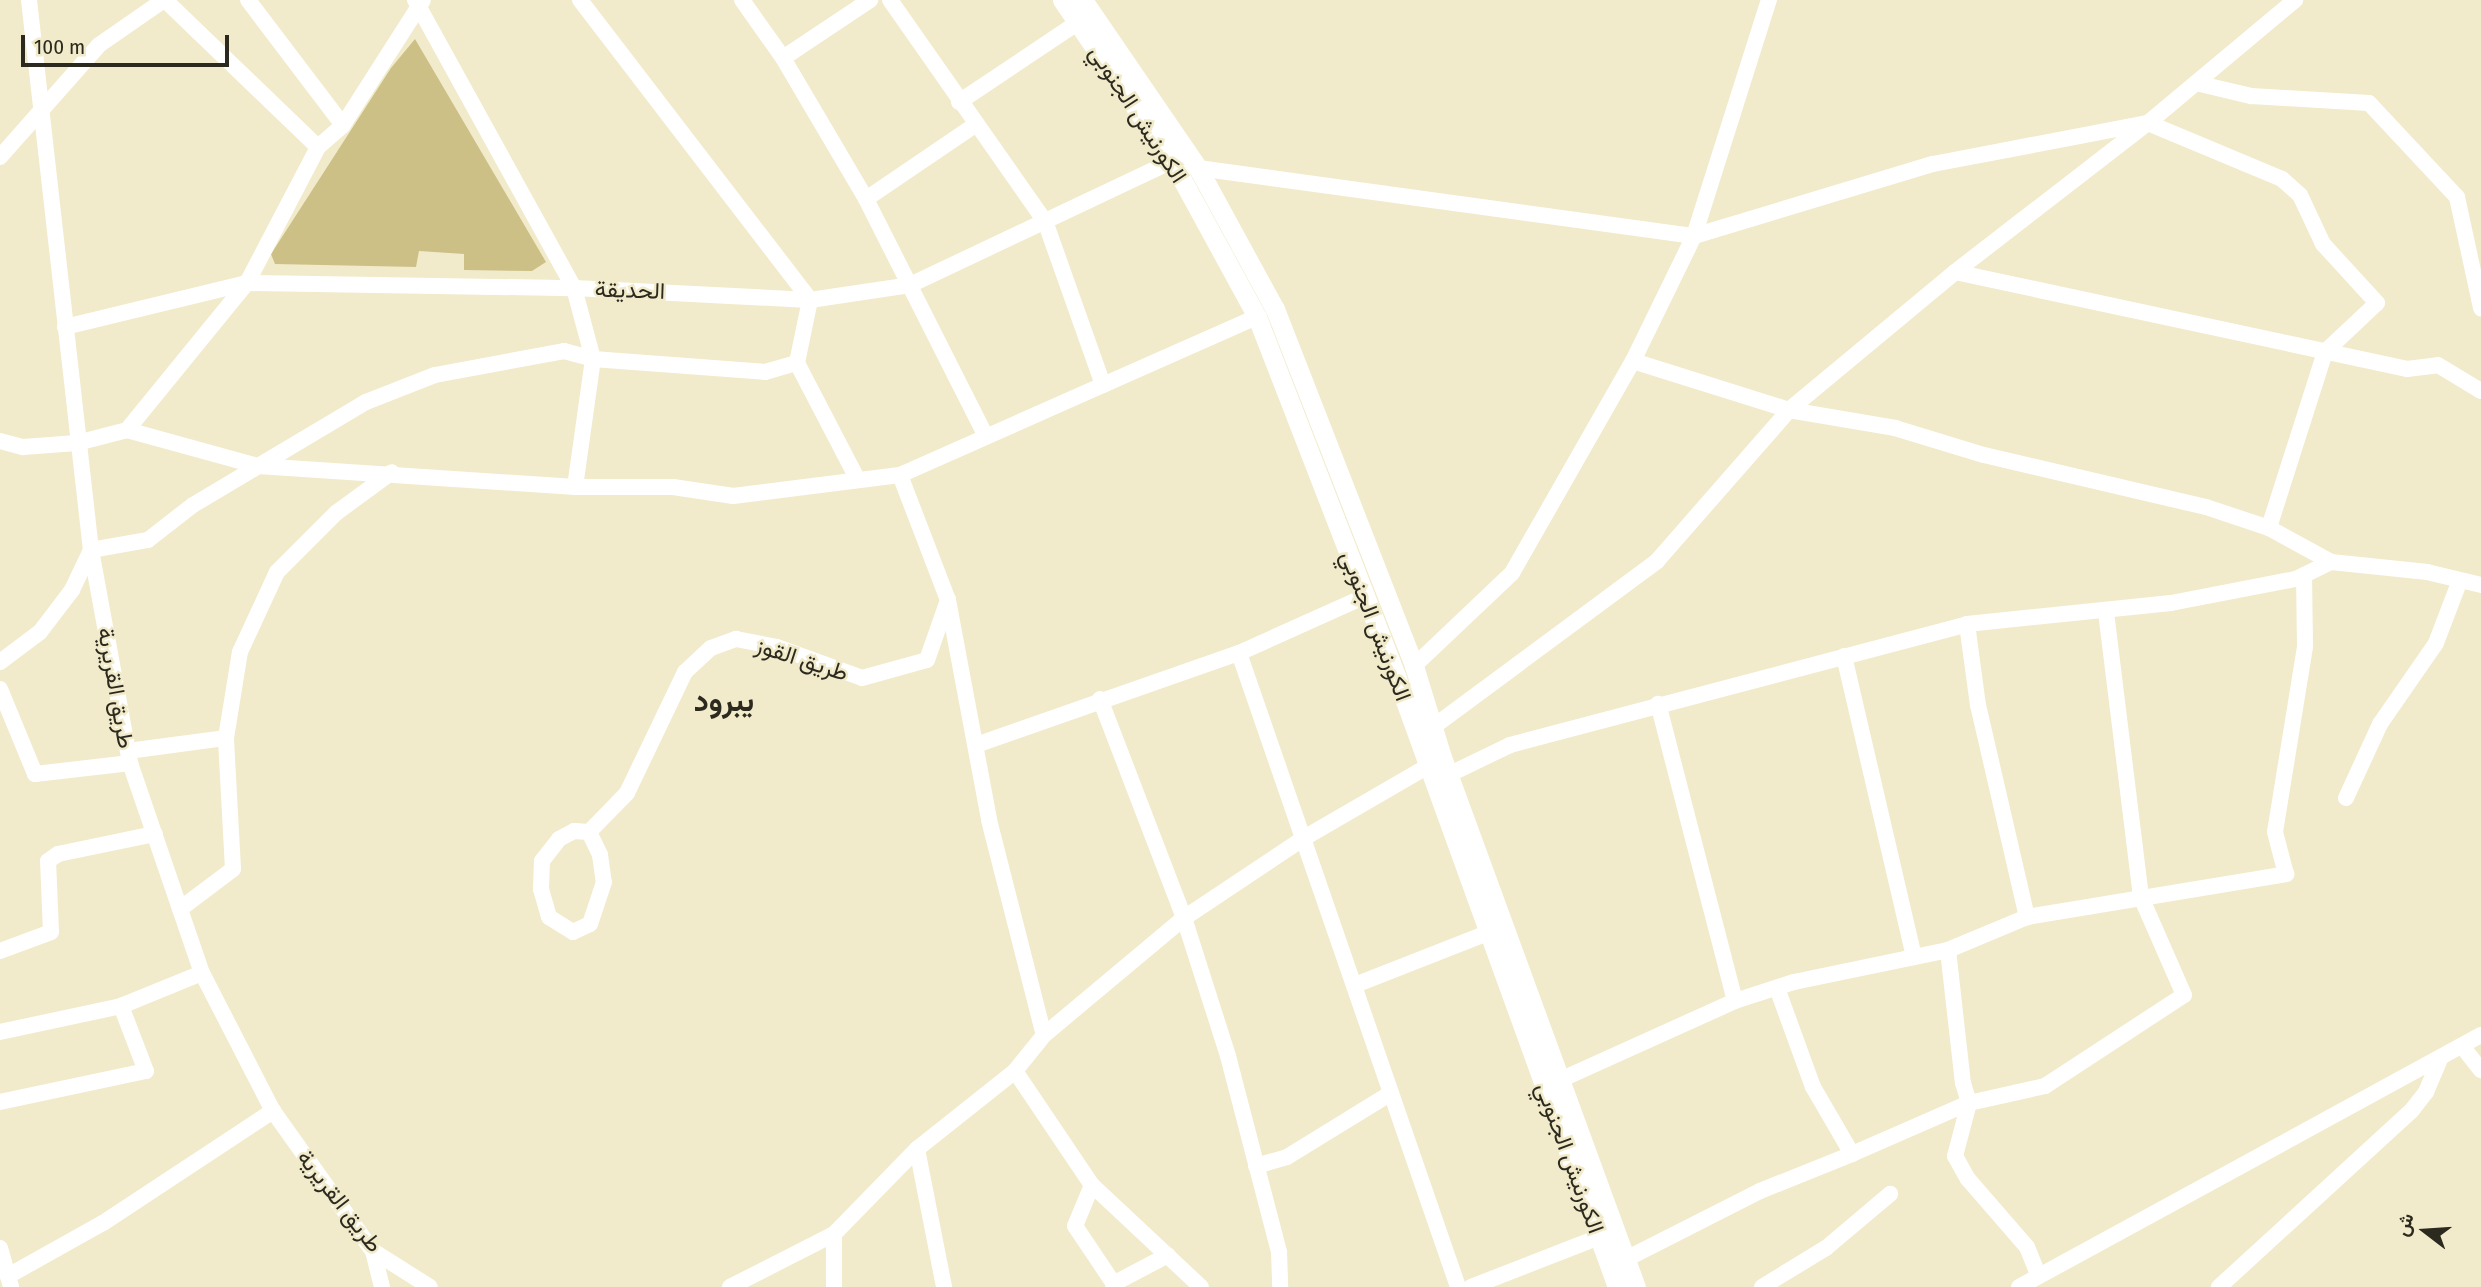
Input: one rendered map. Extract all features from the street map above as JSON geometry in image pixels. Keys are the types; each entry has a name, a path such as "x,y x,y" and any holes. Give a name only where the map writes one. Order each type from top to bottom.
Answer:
{"main road":[{"name":"الكورنيش الجنوبي","path":"1062,0 1172,160 1256,317 1366,596 1439,767 1560,1080 1636,1287"},
{"name":"الكورنيش الجنوبي","path":"1083,0 1198,168 1275,309 1414,666 1433,727 1439,767 1488,933 1616,1287"}],"street":[{"name":"طريق القريرية","path":"29,0 91,550 129,757 202,973 273,1111 373,1251 430,1287"},
{"path":"0,157 99,45 164,0 318,147"},
{"path":"248,0 343,125"},
{"path":"580,0 810,300 797,363 858,480"},
{"path":"742,0 783,58 866,198 985,435"},
{"path":"783,58 870,0"},
{"path":"890,0 975,125 1045,221 1103,385"},
{"path":"1414,666 1512,573 1633,361 1694,236 1769,0"},
{"path":"1433,727 1657,561 1789,411 1955,272 2148,123 2295,0"},
{"path":"127,430 247,283 318,147 343,125 418,2"},
{"path":"418,2 574,288 593,359 575,487"},
{"path":"959,102 1077,23"},
{"path":"2196,83 2252,96 2370,103 2457,197 2481,308"},
{"path":"1198,168 1694,236 1933,164 2148,123 2282,179 2300,195 2323,244 2377,303 2325,352 2269,528"},
{"path":"866,198 975,125"},
{"name":"الحديقة","path":"65,327 247,283 574,288 810,300 910,285 1172,160"},
{"path":"1955,272 2407,369 2438,365 2481,391"},
{"path":"0,441 23,447 77,443 127,430 258,466 344,473 392,472 575,487 673,487 733,496 900,475 1256,317"},
{"path":"0,662 40,632 72,590 91,550 148,540 258,466 366,402 435,375 564,351 593,359 765,372 797,363"},
{"path":"1633,361 1789,411 1895,428 2269,528 2331,562 2481,585"},
{"path":"180,909 233,869 226,738 240,652 277,572 336,513 392,472"},
{"path":"900,475 948,600 989,820 1044,1035"},
{"path":"730,1287 834,1234 917,1149 1015,1071 1044,1035 1184,918 1304,838 1439,767 1510,744 1967,624 2171,603 2304,575 2331,562"},
{"path":"1560,1080 1735,1001 1777,988 1948,950 2027,917 2286,874 2275,832 2305,646 2304,575"},
{"path":"2346,798 2380,724 2436,643 2460,580"},
{"path":"976,745 1100,699 1239,653 1366,596"},
{"name":"طريق القوز","path":"589,832 600,855 604,882 590,924 573,932 550,917 541,889 542,861 559,839 574,831 589,832 627,793 685,672 711,648 736,639 777,647 862,678 927,660 948,600"},
{"path":"1626,1259 1760,1191 1969,1103 2045,1086 2183,995 2141,897 2106,610"},
{"path":"1967,624 1978,705 2027,917"},
{"path":"1239,653 1458,1287"},
{"path":"1844,656 1914,957"},
{"path":"0,688 34,774 226,738"},
{"path":"1100,699 1184,918 1279,1252 1280,1287"},
{"path":"1658,704 1735,1001"},
{"path":"0,951 51,932 48,861 58,854 155,834"},
{"path":"1355,985 1488,933"},
{"path":"1948,950 1969,1103 1955,1156 1968,1179 2027,1247 2039,1276"},
{"path":"0,1032 121,1006 202,973"},
{"path":"1777,988 1813,1087 1852,1154"},
{"path":"0,1102 146,1072 121,1006"},
{"path":"2019,1287 2481,1035"},
{"path":"2462,1045 2481,1070"},
{"path":"2219,1287 2412,1110 2426,1092 2441,1057"},
{"path":"1015,1071 1092,1185 1201,1287"},
{"path":"1256,1167 1287,1157 1391,1093"},
{"path":"0,1248 9,1282 273,1111"},
{"path":"917,1149 944,1287"},
{"path":"1092,1185 1075,1226 1114,1285 1168,1255"},
{"path":"1762,1287 1826,1248 1889,1194"},
{"path":"834,1234 834,1287"},
{"path":"1471,1287 1599,1237"},
{"path":"373,1251 382,1287"}],"shaded area":[{"path":"415,39 546,262 532,271 464,270 464,254 419,251 416,267 275,264 271,254 391,68"}],"district":[{"name":"يبرود","path":"724,701"}]}
